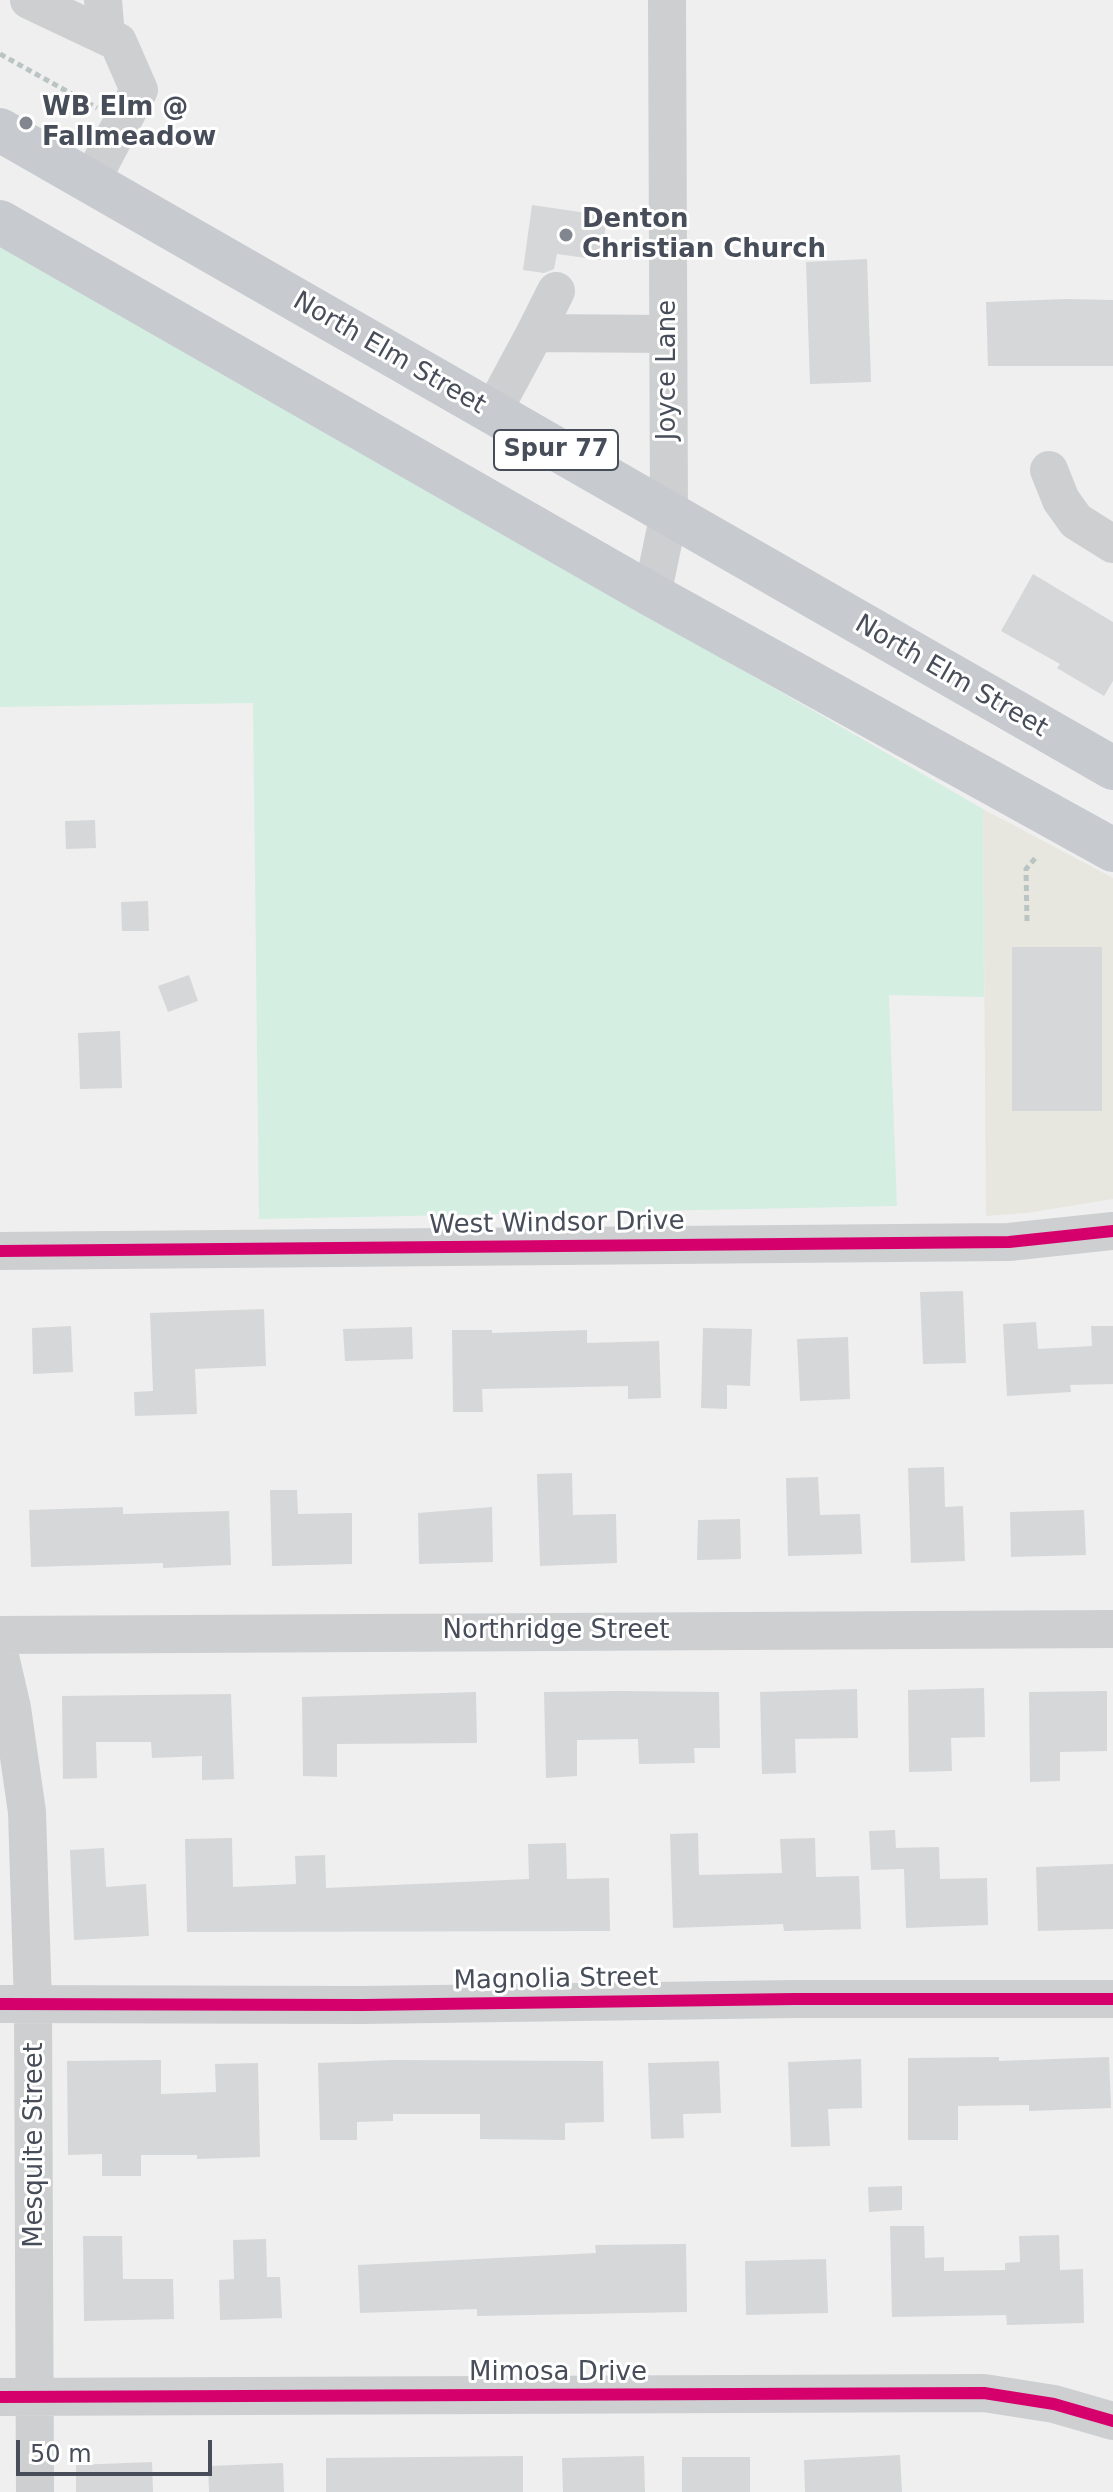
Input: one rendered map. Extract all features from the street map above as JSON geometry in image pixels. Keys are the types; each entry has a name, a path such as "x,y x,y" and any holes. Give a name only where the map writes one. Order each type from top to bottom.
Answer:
{"main road":[{"name":"North Elm Street","path":"0,130 1113,768"},
{"name":"Spur 77","path":"0,222 652,595 1113,850"}],"street":[{"path":"29,0 105,18 139,90 90,183"},
{"name":"Joyce Lane","path":"652,595 669,514 667,0"},
{"path":"492,413 556,291"},
{"path":"535,333 668,334"},
{"path":"1049,470 1061,500 1076,521 1113,544"},
{"name":"West Windsor Drive","path":"0,1251 1009,1242 1113,1231"},
{"name":"Northridge Street","path":"0,1635 1113,1629"},
{"name":"Mesquite Street","path":"0,1656 12,1708 27,1812 17,2004 36,2361 16,2396 35,2492"},
{"name":"Magnolia Street","path":"17,2004 363,2005 1113,1999"},
{"name":"Mimosa Drive","path":"16,2396 984,2393 1054,2404 1113,2421"}],"path":[{"path":"0,54 122,122"},
{"path":"1027,921 1026,869 1037,856"}],"shaded area":[{"path":"983,809 1113,878 1113,1199 1028,1213 986,1216"}],"green space":[{"path":"0,240 983,809 984,997 889,995 897,1206 259,1219 253,703 0,707"}],"building":[{"name":"Denton Christian Church","path":"532,205 607,216 601,260 557,254 554,269 544,273 523,270"},
{"path":"867,259 871,382 810,384 806,262"},
{"path":"1113,300 1113,366 988,366 986,302"},
{"path":"1033,574 1113,622 1113,681 1104,696 1057,668 1060,664 1001,631"},
{"path":"95,820 96,848 66,849 65,821"},
{"path":"148,901 149,931 122,931 121,902"},
{"path":"1012,947 1102,947 1102,1111 1012,1111"},
{"path":"189,975 198,1001 168,1012 158,986"},
{"path":"120,1031 122,1088 80,1089 78,1033"},
{"path":"963,1291 966,1363 923,1364 920,1292"},
{"path":"264,1309 266,1366 195,1369 197,1414 135,1416 134,1392 153,1391 150,1313"},
{"path":"1036,1322 1038,1349 1092,1346 1091,1326 1113,1326 1113,1384 1070,1385 1071,1392 1007,1396 1003,1324"},
{"path":"71,1326 73,1372 33,1374 32,1328"},
{"path":"412,1327 413,1359 345,1361 343,1329"},
{"path":"703,1328 752,1329 750,1386 727,1385 727,1409 701,1408"},
{"path":"452,1330 492,1330 492,1333 587,1330 587,1343 659,1341 661,1398 628,1399 628,1386 482,1389 483,1412 453,1412"},
{"path":"848,1337 850,1399 800,1401 797,1339"},
{"path":"944,1467 945,1507 963,1506 965,1561 911,1563 908,1468"},
{"path":"572,1473 573,1515 616,1514 617,1563 540,1566 537,1474"},
{"path":"818,1477 820,1515 860,1514 862,1554 788,1556 786,1478"},
{"path":"270,1490 297,1490 298,1514 352,1513 352,1564 272,1566"},
{"path":"123,1507 123,1514 229,1511 231,1565 163,1568 163,1563 31,1567 29,1510"},
{"path":"492,1507 493,1562 419,1564 418,1513"},
{"path":"1084,1510 1086,1555 1011,1557 1010,1512"},
{"path":"740,1519 741,1559 697,1560 698,1520"},
{"path":"984,1688 985,1737 951,1738 952,1771 909,1772 908,1690"},
{"path":"857,1689 858,1738 795,1739 796,1773 762,1774 760,1692"},
{"path":"1107,1691 1107,1751 1060,1752 1060,1781 1030,1782 1029,1692"},
{"path":"476,1692 477,1743 337,1744 337,1777 303,1776 302,1697"},
{"path":"544,1692 719,1692 720,1748 694,1748 695,1763 639,1764 638,1739 577,1740 577,1776 546,1778"},
{"path":"231,1694 234,1779 202,1780 202,1756 152,1758 151,1742 96,1742 97,1778 63,1779 62,1696"},
{"path":"895,1830 896,1848 939,1847 940,1879 987,1878 988,1925 906,1928 904,1869 871,1870 869,1831"},
{"path":"698,1833 699,1875 782,1873 780,1839 815,1838 816,1877 859,1876 861,1929 784,1931 783,1924 673,1928 670,1834"},
{"path":"232,1838 233,1887 296,1884 295,1856 325,1855 326,1888 529,1879 528,1844 566,1843 567,1879 609,1878 610,1931 187,1932 185,1839"},
{"path":"104,1848 106,1887 146,1884 149,1936 74,1940 70,1850"},
{"path":"1113,1864 1113,1929 1038,1931 1036,1867"},
{"path":"999,2057 999,2061 1109,2057 1111,2108 1029,2111 1029,2105 958,2106 958,2140 908,2140 908,2058"},
{"path":"861,2059 862,2108 828,2109 830,2146 791,2147 788,2062"},
{"path":"161,2060 161,2094 216,2092 215,2064 258,2063 260,2157 197,2159 197,2155 141,2155 141,2176 102,2176 102,2154 68,2155 67,2061"},
{"path":"392,2060 603,2061 604,2122 565,2123 565,2140 480,2139 480,2114 393,2114 393,2121 357,2122 357,2140 320,2140 318,2063"},
{"path":"719,2061 721,2113 683,2114 684,2138 651,2139 648,2063"},
{"path":"902,2186 902,2210 869,2212 868,2187"},
{"path":"890,2226 924,2226 925,2258 944,2257 944,2271 1005,2270 1005,2263 1020,2262 1019,2236 1059,2235 1060,2270 1083,2269 1084,2323 1007,2325 1006,2315 892,2317"},
{"path":"83,2236 122,2236 123,2279 173,2279 174,2319 84,2321"},
{"path":"266,2239 267,2277 280,2277 282,2318 220,2320 219,2280 234,2279 233,2240"},
{"path":"686,2244 687,2312 477,2316 477,2309 360,2313 358,2265 596,2253 595,2245"},
{"path":"826,2259 828,2313 746,2315 745,2261"},
{"path":"900,2455 902,2492 805,2492 804,2460"},
{"path":"523,2456 523,2492 326,2492 326,2458"},
{"path":"644,2456 645,2492 563,2492 562,2458"},
{"path":"682,2457 750,2457 750,2492 682,2492"},
{"path":"152,2462 153,2492 76,2492 76,2465"},
{"path":"283,2463 284,2492 209,2492 208,2466"}],"cycle path":[{"path":"0,1251 1009,1242 1113,1231"},
{"path":"0,2004 363,2005 795,1999 1113,1999"},
{"path":"0,2397 984,2393 1054,2404 1113,2421"}],"place":[{"name":"WB Elm @ Fallmeadow","path":"26,123"},
{"name":"Denton Christian Church","path":"566,235"}]}
